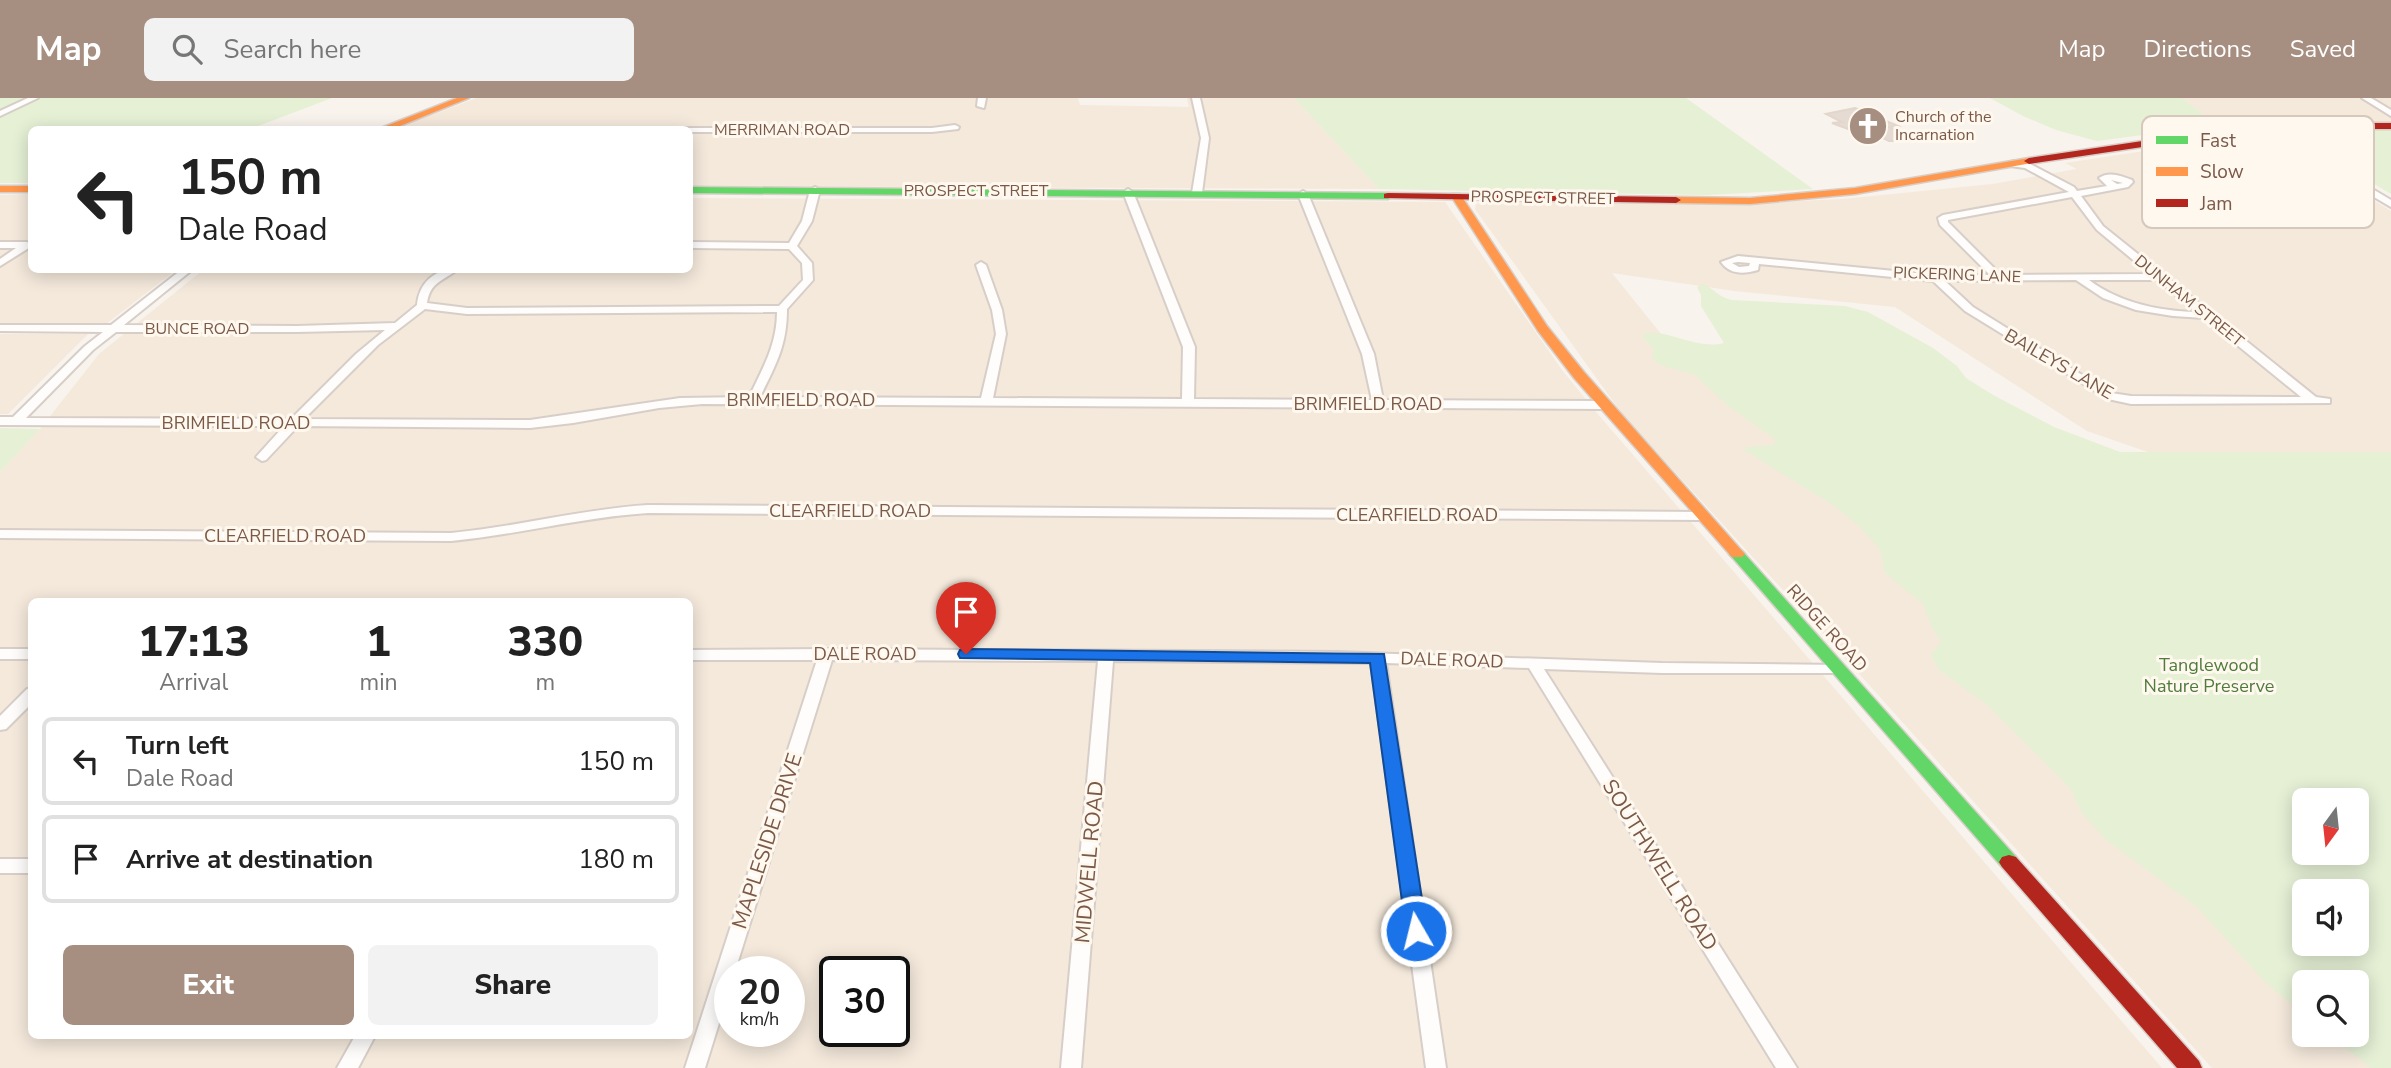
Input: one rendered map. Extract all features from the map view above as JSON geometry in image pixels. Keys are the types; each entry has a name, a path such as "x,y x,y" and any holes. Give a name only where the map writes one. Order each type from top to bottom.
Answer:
{"main road":[{"path":"391,126 465,98"},
{"name":"PROSPECT STREET","path":"693,190 1128,192 1763,201 1855,191 2142,144"},
{"path":"0,189 28,189"},
{"name":"RIDGE ROAD","path":"1456,196 1542,328 1605,405 2191,1068"}],"street":[{"path":"0,114 34,98"},
{"path":"1196,98 1205,138 1196,193"},
{"path":"2366,98 2391,114"},
{"name":"MERRIMAN ROAD","path":"693,130 932,130 955,127"},
{"path":"2014,164 2015,168 2074,193"},
{"path":"1999,278 1941,219 2115,187"},
{"path":"792,246 807,222 815,190"},
{"path":"1128,192 1189,347 1191,362 1188,403"},
{"name":"DUNHAM STREET","path":"2074,193 2094,223 2207,315 2320,401"},
{"path":"1303,194 1368,354 1378,403"},
{"path":"2374,194 2391,204"},
{"path":"0,245 28,245"},
{"path":"262,457 367,350 422,306 467,311 782,309 806,285 809,275 807,263 792,246 693,245"},
{"path":"0,263 28,246"},
{"name":"PICKERING LANE","path":"1755,260 1936,278 2160,277"},
{"path":"981,265 997,310 1001,334 986,402"},
{"path":"15,422 64,371 183,273"},
{"path":"422,306 422,291 425,287 447,273"},
{"name":"BAILEYS LANE","path":"1936,278 1969,309 2108,396 2131,400 2320,401"},
{"path":"2079,278 2101,293 2132,305 2169,313 2207,315"},
{"path":"753,400 778,348 782,332 782,309"},
{"name":"BUNCE ROAD","path":"0,328 319,329 394,326"},
{"name":"BRIMFIELD ROAD","path":"0,422 530,424 585,418 667,402 753,400 1605,405"},
{"name":"CLEARFIELD ROAD","path":"0,534 451,537 505,531 604,512 648,509 1702,516"},
{"path":"0,654 28,654"},
{"name":"DALE ROAD","path":"693,654 1378,658 1700,669 1837,668"},
{"name":"MAPLESIDE DRIVE","path":"695,1068 826,654"},
{"name":"MIDWELL ROAD","path":"1071,1068 1106,655"},
{"path":"1378,658 1436,1068"},
{"name":"SOUTHWELL ROAD","path":"1532,663 1787,1068"},
{"path":"0,725 28,697"},
{"path":"0,866 28,866"},
{"path":"347,1068 363,1039"}],"shaded area":[{"path":"477,98 1078,98 1080,105 1189,107 1187,98 1294,98 1379,189 693,186 693,126 403,126"},
{"path":"2182,98 2391,98 2391,129 2374,129 2374,116 2206,116"},
{"path":"2142,151 2142,228 2374,228 2374,201 2391,211 2391,452 2148,452 2087,431 1895,307 1735,291 1612,273 1674,350 1960,596 2294,970 2292,970 2292,1047 2369,1046 2391,1068 2212,1068 1846,659 1623,415 1475,209 1476,204 1489,201 1708,205 1843,199 1993,184 2077,169 2065,163"},
{"path":"28,194 28,273 172,273 106,324 0,323 0,195"},
{"path":"693,198 1445,202 1562,370 1596,412 2162,1068 0,1068 0,472 40,429 99,354 199,273 693,273"},
{"path":"0,334 88,334 8,414 0,414"}],"green space":[{"path":"0,98 332,98 258,126 28,126 28,183 0,183"},
{"path":"1294,98 1686,98 1813,189 1708,195 1379,189"},
{"path":"1990,98 2182,98 2206,116 2142,116 2142,135 2097,141 2056,130"},
{"path":"2374,130 2391,130 2391,194 2374,184"},
{"name":"Tanglewood Nature Preserve","path":"1702,284 1731,300 1845,306 1868,312 1933,348 1957,366 1966,378 1993,395 2054,427 2120,452 2391,452 2391,1068 2371,1068 2344,1047 2369,1047 2369,970 2292,970 2292,1005 2266,983 2197,907 2105,839 2082,813 2070,788 1987,705 1939,670 1931,655 1941,642 1923,604 1885,573 1880,549 1860,527 1833,505 1744,450 1748,447 1774,445 1776,440 1727,405 1695,375 1658,364 1652,357 1654,349 1642,336 1645,333 1665,334 1704,344 1724,343 1701,306 1701,295 1697,287"},
{"path":"0,428 40,429 0,472"}],"building":[{"name":"Church of the Incarnation","path":"1855,108 1898,126 1889,127 1919,141 1889,141 1867,130 1856,132 1832,123 1842,122 1826,114"}],"traffic: fast":[{"path":"693,190 1388,196"},
{"path":"1737,554 2009,862"}],"traffic: slow":[{"path":"391,126 465,98"},
{"path":"1676,200 1750,201 1855,191 2029,161"},
{"path":"0,189 28,189"},
{"path":"1456,196 1542,328 1579,375 1737,554"}],"traffic: jam":[{"path":"2374,126 2391,126"},
{"path":"2029,161 2142,144"},
{"path":"1388,196 1676,200"},
{"path":"2009,862 2191,1068"}],"place":[{"name":"Church of the Incarnation","path":"1868,126"}],"route":[{"path":"966,654 1378,658 1416,931"}]}
